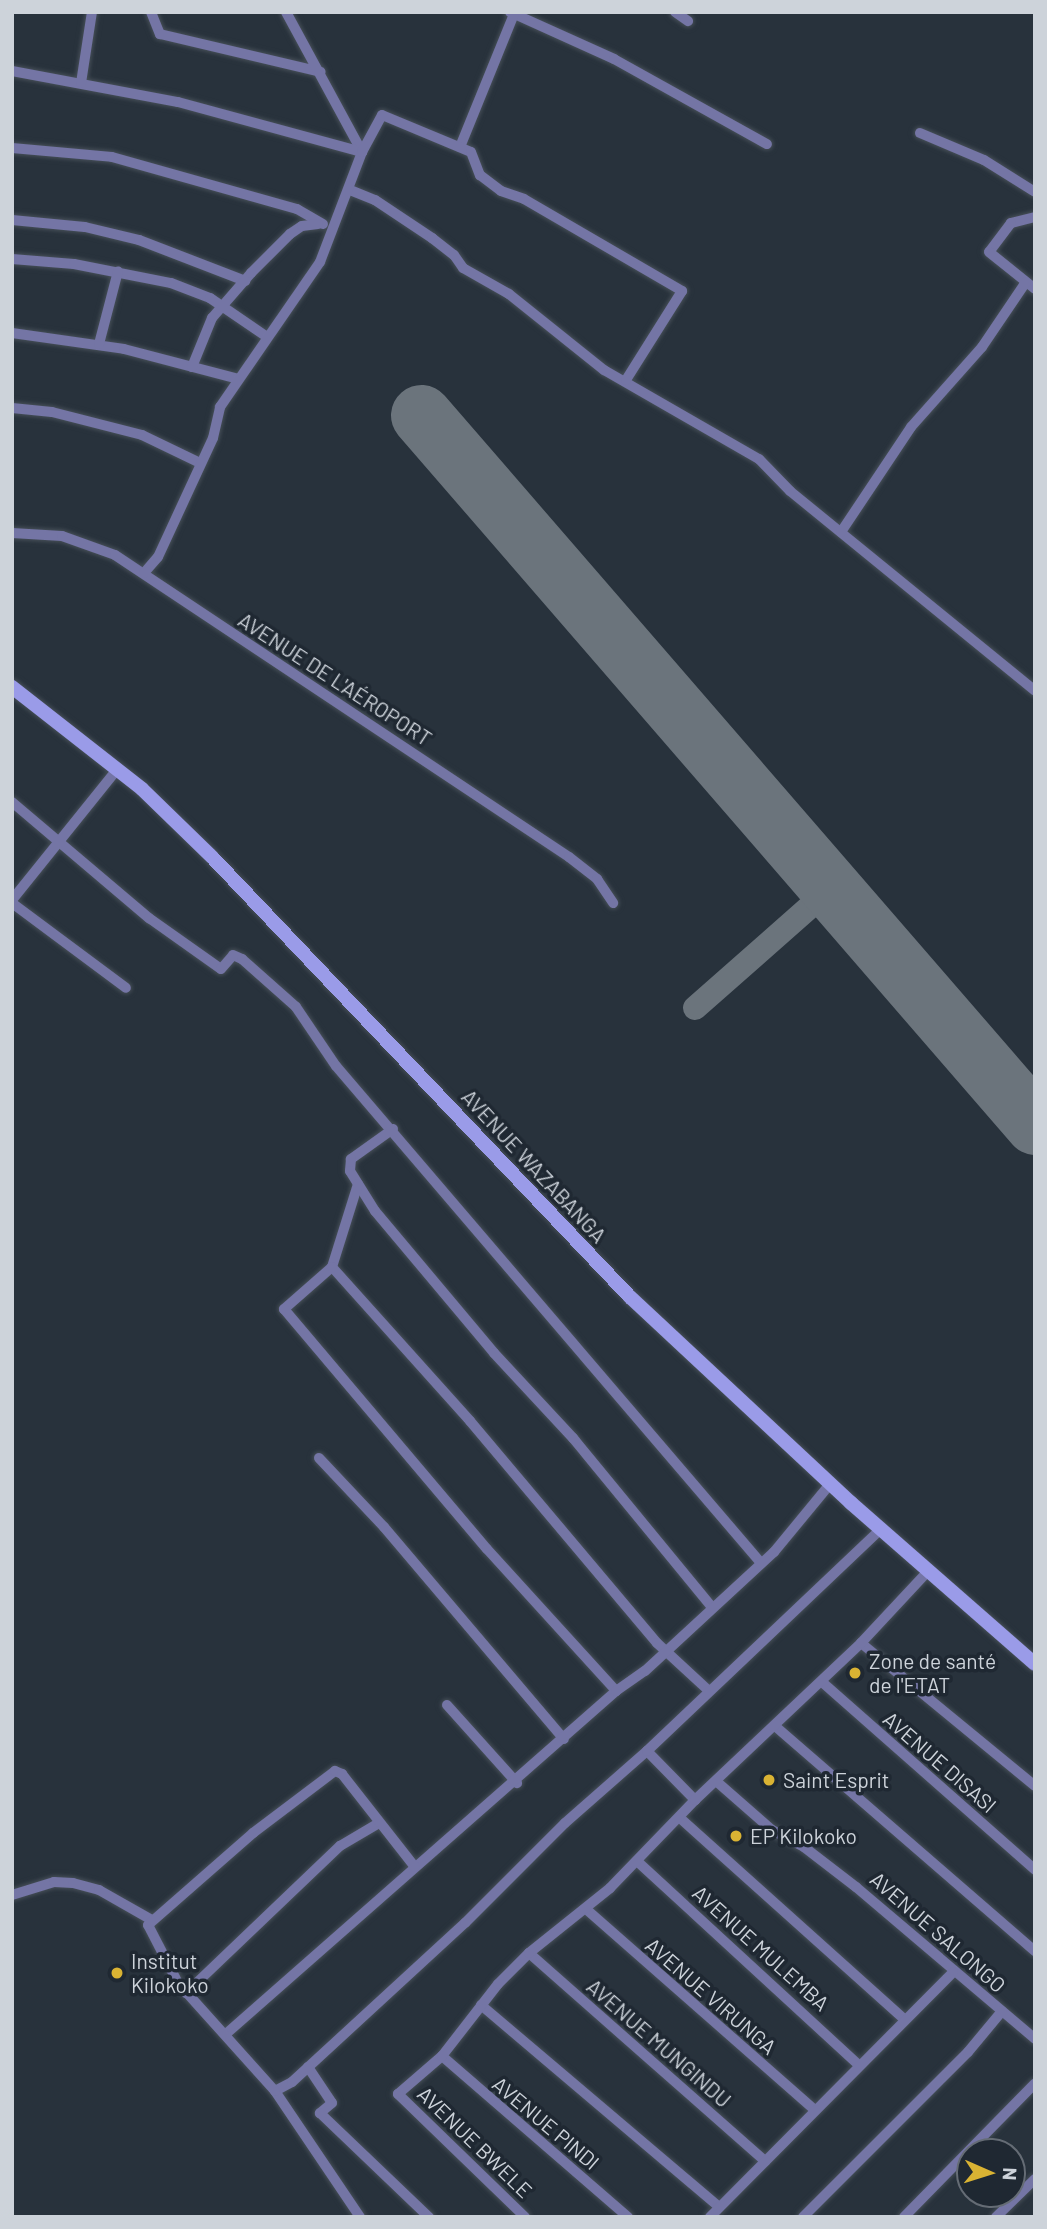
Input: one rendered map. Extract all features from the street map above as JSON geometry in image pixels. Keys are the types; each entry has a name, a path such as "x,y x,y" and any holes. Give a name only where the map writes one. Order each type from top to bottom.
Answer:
{"main road":[{"name":"AVENUE WAZABANGA","path":"12,687 118,768 212,857 612,1279 830,1483 1035,1664"}],"street":[{"path":"81,83 92,12"},
{"path":"151,12 160,34 321,72"},
{"path":"286,12 321,72 362,152"},
{"path":"675,12 688,21"},
{"path":"460,147 512,13 614,59 767,144"},
{"path":"12,71 177,102 362,152"},
{"path":"144,573 158,557 213,438 220,407 320,262 328,224 351,190 362,152 382,115 471,152 480,176 502,191 627,256 682,291 626,380"},
{"path":"920,133 984,160 1035,192"},
{"path":"12,148 112,157 297,209 328,224"},
{"path":"351,190 375,200 432,238 454,254 463,268 509,294 604,370 626,380 759,459 790,491 1035,691"},
{"path":"1035,217 1011,223 989,252 1035,289"},
{"path":"12,220 85,227 139,240 245,281"},
{"path":"191,367 208,327 245,281 290,234 302,226 328,224"},
{"path":"12,259 118,271 190,289 223,307 267,337"},
{"path":"99,344 118,271"},
{"path":"841,532 911,427 982,346 1026,282"},
{"path":"12,332 99,344 238,379"},
{"path":"12,408 52,412 142,435 200,463"},
{"name":"AVENUE DE L'AÉROPORT","path":"12,533 84,542 144,573 569,857 597,880 613,903"},
{"path":"118,768 12,902 126,988"},
{"path":"12,802 59,845 149,918 221,969 236,955 259,972 296,1007 336,1066 393,1129 761,1563"},
{"path":"393,1129 351,1159 350,1171 374,1210 494,1353 573,1438 712,1607"},
{"path":"358,1184 332,1267 284,1309 487,1549 616,1691"},
{"path":"332,1267 666,1650 709,1691"},
{"path":"319,1458 384,1527 564,1739"},
{"path":"227,2033 415,1867 517,1783 616,1691 666,1650 796,1529 830,1483"},
{"path":"275,2091 308,2067 881,1529"},
{"path":"442,2056 481,2005 529,1953 586,1909 638,1862 695,1800 822,1682 929,1570"},
{"path":"861,1643 1035,1786"},
{"name":"AVENUE DISASI","path":"822,1682 1035,1870"},
{"path":"447,1705 517,1783"},
{"path":"775,1726 1035,1951"},
{"path":"647,1751 695,1800"},
{"path":"360,2217 275,2091 227,2033 186,1993 148,1933 150,1919 335,1771 342,1774 415,1867"},
{"name":"AVENUE SALONGO","path":"716,1781 772,1830 804,1847 856,1887 1035,2039"},
{"path":"681,1818 904,2019"},
{"path":"186,1993 340,1846 379,1823"},
{"name":"AVENUE MULEMBA","path":"638,1862 858,2064"},
{"path":"12,1895 54,1882 73,1883 99,1890 150,1919"},
{"name":"AVENUE VIRUNGA","path":"586,1909 814,2109"},
{"name":"AVENUE MUNGINDU","path":"529,1953 765,2161"},
{"path":"710,2217 858,2064 953,1972"},
{"path":"481,2005 719,2207"},
{"path":"803,2217 968,2052 1002,2011"},
{"name":"AVENUE BWELE","path":"442,2056 398,2094 525,2217"},
{"name":"AVENUE PINDI","path":"442,2056 628,2217"},
{"path":"308,2067 332,2103 320,2113 429,2217"},
{"path":"904,2217 1035,2083"},
{"path":"996,2217 1035,2179"}],"taxiway":[{"path":"695,1008 831,888"}],"runway":[{"path":"421,415 1035,1124"}],"place":[{"name":"Zone de santé de l'ETAT","path":"855,1673"},
{"name":"Saint Esprit","path":"769,1780"},
{"name":"EP Kilokoko","path":"736,1836"},
{"name":"Institut Kilokoko","path":"117,1973"}]}
